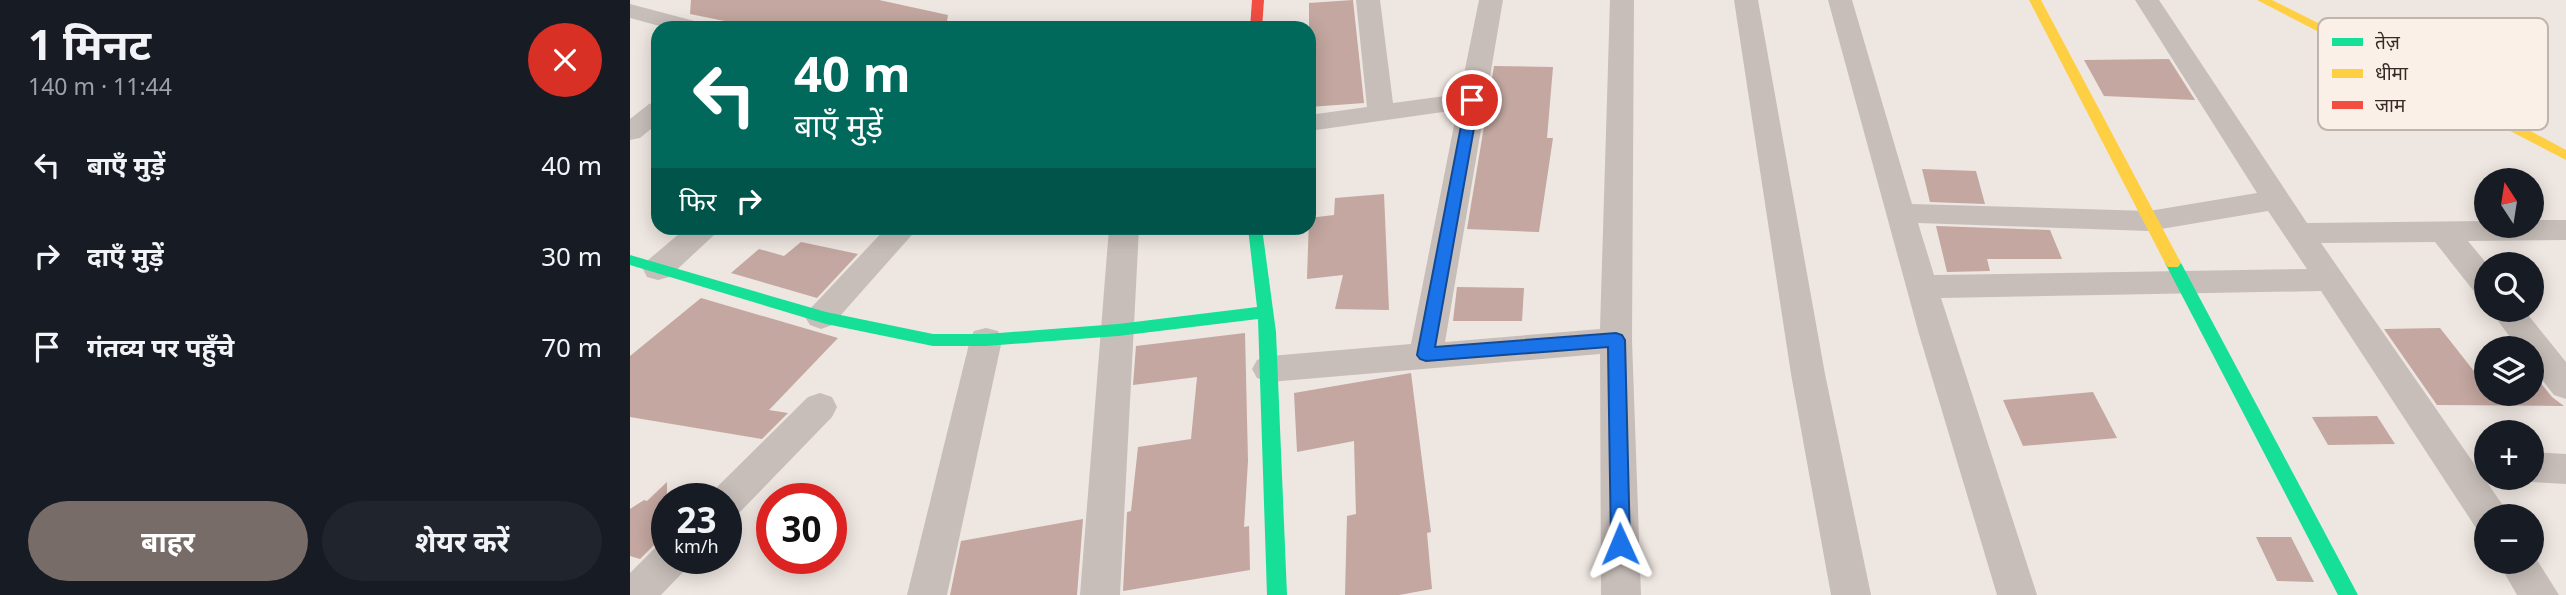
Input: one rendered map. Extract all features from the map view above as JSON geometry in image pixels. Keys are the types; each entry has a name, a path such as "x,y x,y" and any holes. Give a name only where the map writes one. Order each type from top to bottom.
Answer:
{"street":[{"path":"1256,21 1258,0"},
{"path":"1368,0 1381,113"},
{"path":"1426,355 1491,0"},
{"path":"1621,595 1616,340 1622,0"},
{"path":"1746,0 1808,374 1851,595"},
{"path":"1840,0 1900,213 2017,595"},
{"path":"2035,0 2348,595"},
{"path":"2147,0 2298,233 2471,465 2484,504"},
{"path":"2263,0 2318,28"},
{"path":"632,14 663,21"},
{"path":"1316,122 1472,100"},
{"path":"630,132 651,116"},
{"path":"2518,130 2566,156"},
{"path":"1900,213 2149,221 2276,200"},
{"path":"2298,233 2566,230"},
{"path":"2443,231 2474,270"},
{"path":"644,264 692,235"},
{"path":"821,317 897,235"},
{"path":"1100,595 1124,235"},
{"path":"1256,235 1266,312 1276,595"},
{"path":"644,264 821,317 933,340 986,340 1118,330 1266,312"},
{"path":"1922,286 2331,280"},
{"path":"2515,322 2566,386"},
{"path":"927,595 986,340"},
{"path":"1269,369 1616,340"},
{"path":"742,486 820,407"},
{"path":"2544,468 2566,469"},
{"path":"635,595 655,574"},
{"path":"2525,574 2539,595"}],"building":[{"path":"691,0 879,0 948,15 947,21 724,21 690,14"},
{"path":"1353,0 1364,103 1316,106 1316,21 1309,21 1309,3"},
{"path":"2169,59 2195,100 2104,96 2084,60"},
{"path":"1494,66 1553,67 1547,138 1553,138 1539,232 1467,229"},
{"path":"1922,169 1976,171 1985,204 1930,202"},
{"path":"1384,194 1389,310 1335,309 1343,275 1307,279 1308,235 1316,235 1316,217 1334,215 1335,198"},
{"path":"1936,226 2050,230 2062,259 1987,259 1990,271 1947,272"},
{"path":"801,242 858,254 817,298 731,273 759,249 784,256"},
{"path":"1457,287 1524,288 1522,321 1453,321"},
{"path":"701,298 838,338 769,410 788,413 762,439 630,417 630,356"},
{"path":"2440,328 2474,371 2474,405 2437,405 2384,329"},
{"path":"1245,333 1248,461 1244,527 1249,526 1250,570 1123,591 1127,512 1131,511 1138,447 1191,439 1197,377 1133,385 1136,346"},
{"path":"1411,373 1431,532 1427,533 1432,589 1399,595 1345,595 1347,516 1356,514 1354,441 1297,452 1294,393"},
{"path":"2544,387 2552,397 2564,406 2544,406"},
{"path":"2093,392 2117,438 2023,446 2003,400"},
{"path":"2377,416 2395,444 2328,445 2312,417"},
{"path":"651,497 651,548 640,559 630,556 630,509 644,500"},
{"path":"1083,519 1077,595 950,595 961,541"},
{"path":"2256,537 2291,537 2314,582 2277,581"}],"traffic: fast":[{"path":"1256,235 1268,332 1277,595"},
{"path":"630,260 826,318 933,340 986,340 1118,330 1266,312"},
{"path":"2173,263 2348,595"}],"traffic: slow":[{"path":"2035,0 2173,263"},
{"path":"2263,0 2318,28"},
{"path":"2518,130 2566,156"}],"traffic: jam":[{"path":"1256,21 1258,0"}],"route":[{"path":"1472,100 1426,355 1616,340 1620,544"}]}
